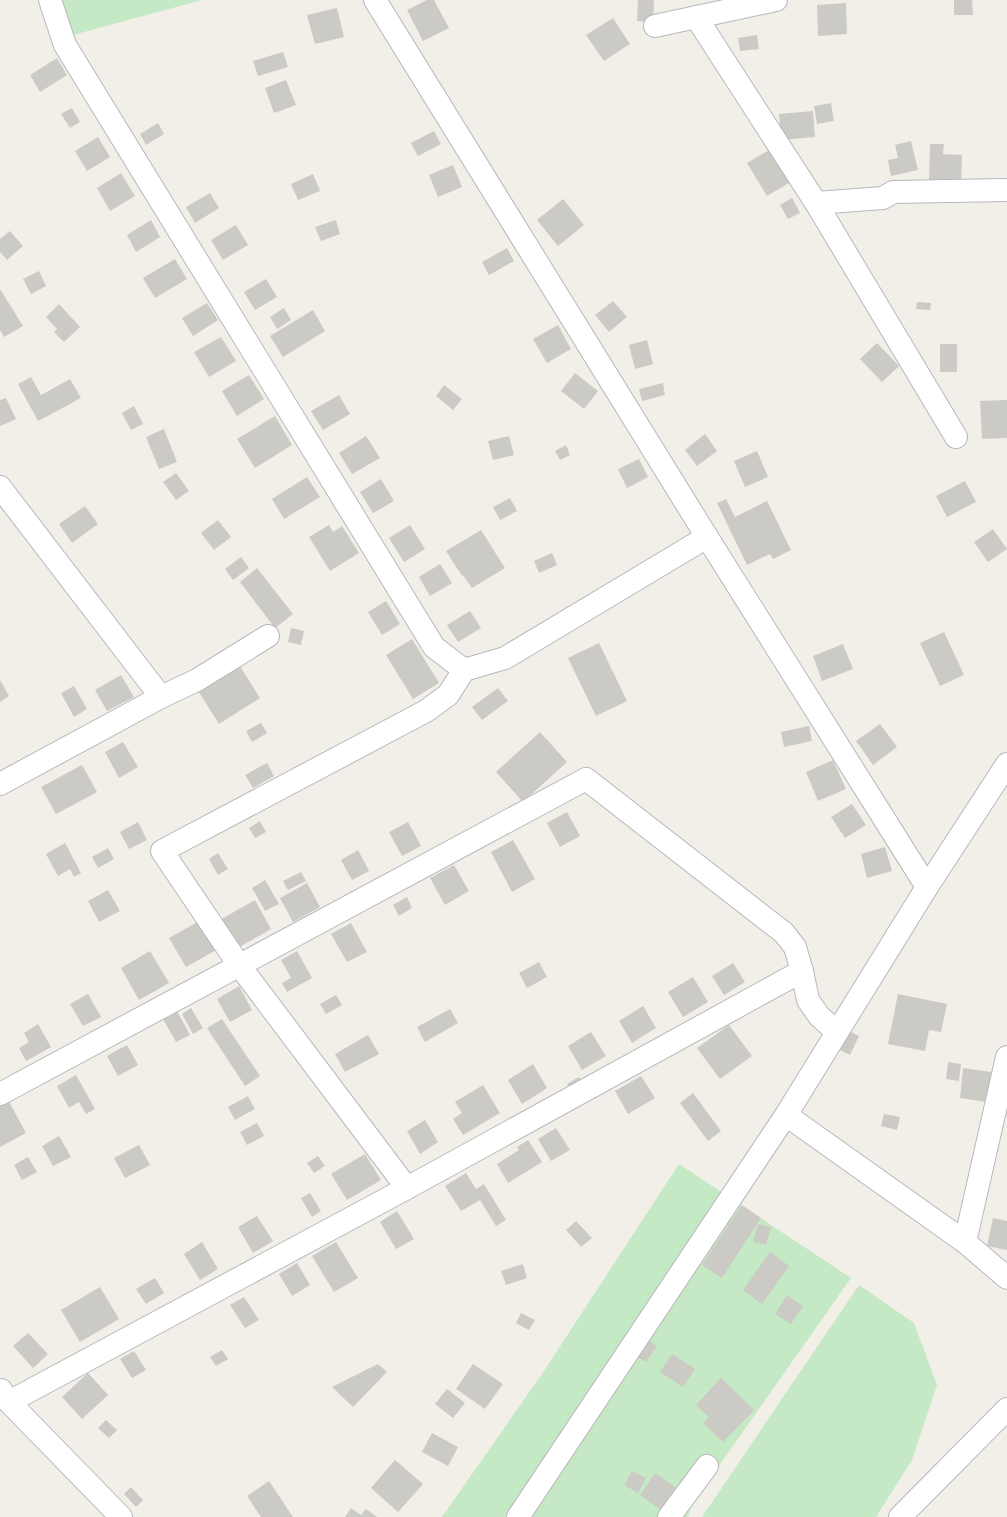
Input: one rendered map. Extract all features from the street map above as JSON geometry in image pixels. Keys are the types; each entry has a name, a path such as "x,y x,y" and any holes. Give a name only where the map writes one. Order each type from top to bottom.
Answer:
{"street":[{"path":"50,0 65,45 434,647 464,670"},
{"path":"374,0 707,537 927,887"},
{"path":"655,26 776,0"},
{"path":"696,17 816,203 956,436"},
{"path":"816,203 883,198 893,192 1007,190"},
{"path":"0,487 7,510 161,697"},
{"path":"407,1188 238,965 162,851 426,711 448,695 464,670 505,658 707,537"},
{"path":"0,784 161,697 197,680 268,636"},
{"path":"518,1517 786,1115 927,887 1007,764"},
{"path":"0,1094 586,779 784,933 795,947 808,1000 819,1016 837,1032"},
{"path":"121,1517 5,1396 407,1188 802,971"},
{"path":"965,1242 1007,1057"},
{"path":"786,1115 965,1242 1007,1278"},
{"path":"900,1517 1007,1409"},
{"path":"669,1517 707,1466"}],"green space":[{"path":"61,0 202,0 73,35"},
{"path":"679,1164 851,1278 692,1504 688,1517 442,1517 542,1374"},
{"path":"859,1285 914,1323 937,1385 912,1460 876,1517 702,1517"}],"building":[{"path":"427,0 434,0 449,28 423,41 407,10"},
{"path":"638,0 654,0 653,22 637,21"},
{"path":"954,0 972,0 973,15 954,15"},
{"path":"846,3 847,34 818,36 817,5"},
{"path":"337,8 344,37 315,44 307,15"},
{"path":"613,18 630,44 604,61 586,35"},
{"path":"757,35 759,49 740,51 738,38"},
{"path":"283,52 288,67 258,76 253,61"},
{"path":"57,58 67,75 40,92 30,75"},
{"path":"286,80 296,105 274,113 265,88"},
{"path":"831,103 834,121 817,124 814,106"},
{"path":"72,108 80,122 70,128 61,114"},
{"path":"813,111 815,137 781,140 779,114"},
{"path":"158,123 164,134 146,145 140,134"},
{"path":"434,131 441,144 418,156 411,143"},
{"path":"98,137 110,157 87,171 75,151"},
{"path":"911,141 918,170 891,176 888,160 898,158 895,145"},
{"path":"930,144 944,144 943,154 962,155 961,182 929,182"},
{"path":"769,150 789,183 767,196 747,163"},
{"path":"453,165 462,187 438,197 429,175"},
{"path":"121,173 135,196 110,211 97,188"},
{"path":"313,174 320,191 298,200 291,184"},
{"path":"210,193 219,208 195,223 186,207"},
{"path":"792,198 800,213 788,219 780,205"},
{"path":"563,199 584,225 558,246 537,220"},
{"path":"151,220 160,237 136,252 127,235"},
{"path":"336,220 340,234 321,241 315,227"},
{"path":"236,225 248,245 223,260 211,240"},
{"path":"10,231 23,246 7,260 0,252 0,239"},
{"path":"507,248 514,261 489,275 482,262"},
{"path":"175,259 187,279 155,298 143,278"},
{"path":"39,271 46,286 31,294 23,279"},
{"path":"266,279 277,297 255,310 244,292"},
{"path":"0,289 23,326 4,337 0,330"},
{"path":"613,301 627,317 609,332 595,315"},
{"path":"917,302 931,303 930,310 916,309"},
{"path":"207,303 218,320 193,336 182,318"},
{"path":"59,304 80,327 64,342 54,332 57,329 46,317"},
{"path":"284,308 291,320 277,329 270,317"},
{"path":"313,310 325,331 283,357 270,336"},
{"path":"558,325 571,349 547,363 533,339"},
{"path":"221,337 236,361 209,377 194,352"},
{"path":"647,340 653,364 635,369 629,345"},
{"path":"877,343 899,366 882,382 860,359"},
{"path":"940,344 957,344 957,372 940,372"},
{"path":"575,373 598,391 584,409 561,391"},
{"path":"249,375 264,399 237,416 222,391"},
{"path":"31,377 41,395 70,379 81,398 38,421 18,384"},
{"path":"663,383 665,395 642,401 639,389"},
{"path":"444,385 462,399 453,410 436,396"},
{"path":"339,395 350,414 323,430 311,411"},
{"path":"6,398 16,419 0,426 0,400"},
{"path":"1007,400 1007,438 982,439 980,401"},
{"path":"134,406 143,424 131,430 122,413"},
{"path":"275,416 292,445 255,468 237,439"},
{"path":"164,429 177,462 159,469 146,437"},
{"path":"705,434 717,451 697,466 685,450"},
{"path":"366,436 380,458 352,474 339,453"},
{"path":"509,436 514,455 493,460 488,441"},
{"path":"566,445 570,455 560,460 555,451"},
{"path":"757,451 768,477 745,487 734,461"},
{"path":"639,459 648,477 627,488 618,469"},
{"path":"176,473 189,491 176,500 163,482"},
{"path":"307,477 320,497 284,519 272,499"},
{"path":"381,479 394,501 373,513 360,492"},
{"path":"965,481 976,502 947,517 936,496"},
{"path":"510,498 517,511 500,520 493,507"},
{"path":"726,499 735,517 767,501 791,550 773,559 770,554 747,565 717,503"},
{"path":"85,506 98,524 72,543 59,524"},
{"path":"218,520 231,537 214,550 201,533"},
{"path":"329,525 333,532 342,526 359,553 330,571 309,537"},
{"path":"410,525 425,549 404,562 389,538"},
{"path":"993,529 1007,549 988,562 974,542"},
{"path":"481,530 505,568 472,588 463,575 462,576 446,551"},
{"path":"552,553 557,565 539,573 534,561"},
{"path":"241,557 249,568 233,580 225,569"},
{"path":"440,564 452,583 430,596 419,577"},
{"path":"257,568 293,614 275,628 240,582"},
{"path":"386,601 400,624 382,635 368,612"},
{"path":"470,611 481,628 458,642 447,625"},
{"path":"291,628 304,631 301,645 288,642"},
{"path":"944,632 964,675 940,686 920,643"},
{"path":"412,639 439,683 413,699 386,655"},
{"path":"599,643 627,701 596,716 568,658"},
{"path":"843,644 853,669 822,681 813,656"},
{"path":"238,663 260,698 219,724 197,689"},
{"path":"121,675 134,697 107,711 95,690"},
{"path":"0,680 9,696 0,702"},
{"path":"74,686 87,709 74,717 61,693"},
{"path":"498,688 508,701 482,720 472,707"},
{"path":"261,723 267,733 252,742 246,731"},
{"path":"880,724 897,747 873,765 856,741"},
{"path":"809,726 812,741 784,747 781,732"},
{"path":"540,732 567,762 523,802 496,772"},
{"path":"123,742 138,767 119,778 105,752"},
{"path":"833,760 846,789 818,801 806,772"},
{"path":"267,763 274,776 253,788 245,775"},
{"path":"82,765 97,792 56,814 41,787"},
{"path":"852,804 866,825 845,838 831,817"},
{"path":"567,812 580,836 560,847 547,823"},
{"path":"260,821 266,832 255,838 249,828"},
{"path":"138,822 147,840 129,849 120,832"},
{"path":"408,822 421,846 402,856 389,832"},
{"path":"513,840 535,879 512,892 491,852"},
{"path":"65,843 81,873 74,877 70,869 58,876 46,854"},
{"path":"885,847 892,871 867,878 861,854"},
{"path":"108,848 114,859 98,868 92,857"},
{"path":"358,850 369,871 352,880 341,860"},
{"path":"218,853 228,869 218,875 209,859"},
{"path":"454,865 469,891 445,905 430,878"},
{"path":"301,872 306,881 288,890 283,881"},
{"path":"265,880 279,904 265,911 252,888"},
{"path":"307,883 320,907 293,922 280,898"},
{"path":"108,890 120,911 99,922 88,901"},
{"path":"407,897 412,908 399,916 393,905"},
{"path":"255,900 271,929 234,950 218,921"},
{"path":"201,920 218,949 186,967 169,938"},
{"path":"351,923 367,952 347,962 331,934"},
{"path":"150,951 169,983 139,1000 121,968"},
{"path":"297,951 312,978 287,992 282,983 291,978 281,960"},
{"path":"539,962 547,977 527,988 519,973"},
{"path":"733,963 745,982 724,995 712,976"},
{"path":"693,977 708,1002 683,1017 668,992"},
{"path":"239,986 252,1010 230,1022 217,999"},
{"path":"88,994 101,1017 83,1026 70,1004"},
{"path":"898,994 947,1004 941,1032 929,1030 925,1051 888,1044"},
{"path":"336,995 342,1005 326,1014 320,1004"},
{"path":"643,1006 656,1028 632,1043 619,1021"},
{"path":"191,1008 203,1028 193,1034 182,1014"},
{"path":"450,1009 458,1023 425,1042 417,1027"},
{"path":"177,1011 190,1035 176,1042 163,1019"},
{"path":"222,1019 260,1076 245,1086 207,1028"},
{"path":"38,1024 51,1047 26,1061 19,1048 29,1042 24,1033"},
{"path":"729,1025 752,1056 720,1079 697,1048"},
{"path":"849,1031 859,1036 850,1055 840,1050"},
{"path":"591,1032 606,1056 582,1070 568,1046"},
{"path":"368,1035 379,1054 345,1072 335,1054"},
{"path":"127,1045 138,1065 118,1076 107,1056"},
{"path":"948,1062 961,1064 959,1081 946,1079"},
{"path":"533,1064 547,1088 522,1104 508,1080"},
{"path":"963,1068 991,1072 987,1102 960,1098"},
{"path":"76,1075 95,1109 86,1114 79,1102 69,1108 57,1086"},
{"path":"641,1076 655,1098 628,1114 615,1091"},
{"path":"579,1077 584,1085 572,1092 567,1084"},
{"path":"483,1085 500,1113 463,1135 453,1119 462,1113 455,1102"},
{"path":"693,1093 721,1131 708,1141 680,1103"},
{"path":"6,1096 26,1133 0,1147 0,1099"},
{"path":"248,1096 255,1109 235,1120 228,1107"},
{"path":"884,1114 900,1117 897,1130 881,1126"},
{"path":"425,1120 438,1142 420,1154 407,1131"},
{"path":"257,1123 264,1136 247,1145 240,1132"},
{"path":"556,1128 570,1150 551,1161 538,1139"},
{"path":"59,1136 71,1157 53,1166 42,1146"},
{"path":"528,1140 542,1162 508,1183 497,1164 519,1150 517,1147"},
{"path":"139,1145 150,1165 125,1178 114,1158"},
{"path":"365,1154 381,1180 347,1200 331,1174"},
{"path":"318,1156 325,1166 314,1173 307,1163"},
{"path":"28,1157 37,1172 22,1180 14,1165"},
{"path":"466,1173 476,1189 484,1184 506,1220 496,1226 480,1200 461,1211 445,1186"},
{"path":"310,1193 321,1211 312,1217 301,1198"},
{"path":"742,1205 761,1218 722,1278 702,1265"},
{"path":"397,1211 414,1239 396,1249 380,1222"},
{"path":"257,1216 273,1241 253,1253 238,1227"},
{"path":"993,1218 1007,1221 1007,1250 987,1246"},
{"path":"576,1221 592,1238 581,1247 566,1230"},
{"path":"758,1224 771,1227 766,1245 753,1242"},
{"path":"202,1242 218,1269 200,1280 184,1254"},
{"path":"336,1242 358,1278 334,1292 312,1256"},
{"path":"770,1252 789,1266 762,1304 743,1290"},
{"path":"297,1263 310,1285 292,1296 279,1274"},
{"path":"523,1264 527,1278 506,1285 501,1271"},
{"path":"155,1278 164,1293 146,1304 136,1289"},
{"path":"100,1287 119,1319 80,1342 61,1310"},
{"path":"787,1295 803,1306 791,1324 775,1314"},
{"path":"244,1297 259,1320 245,1328 230,1305"},
{"path":"521,1313 535,1320 529,1330 516,1323"},
{"path":"28,1333 48,1354 33,1368 13,1346"},
{"path":"648,1340 657,1346 646,1362 638,1357"},
{"path":"222,1350 228,1359 216,1366 210,1357"},
{"path":"134,1351 146,1370 132,1378 120,1359"},
{"path":"672,1354 695,1369 683,1387 660,1372"},
{"path":"378,1364 387,1372 353,1407 332,1387"},
{"path":"473,1364 503,1384 485,1409 456,1389"},
{"path":"88,1373 108,1395 82,1419 62,1397"},
{"path":"721,1378 754,1410 723,1442 703,1423 709,1417 696,1405"},
{"path":"447,1389 465,1403 453,1418 435,1404"},
{"path":"106,1420 117,1430 109,1438 98,1428"},
{"path":"432,1433 458,1447 448,1466 422,1452"},
{"path":"395,1460 423,1484 398,1512 371,1488"},
{"path":"632,1471 646,1478 638,1493 624,1485"},
{"path":"655,1473 675,1487 660,1509 640,1495"},
{"path":"269,1481 293,1517 261,1517 247,1496"},
{"path":"131,1487 143,1500 136,1507 124,1494"},
{"path":"351,1508 361,1515 366,1509 377,1517 345,1517"}]}
